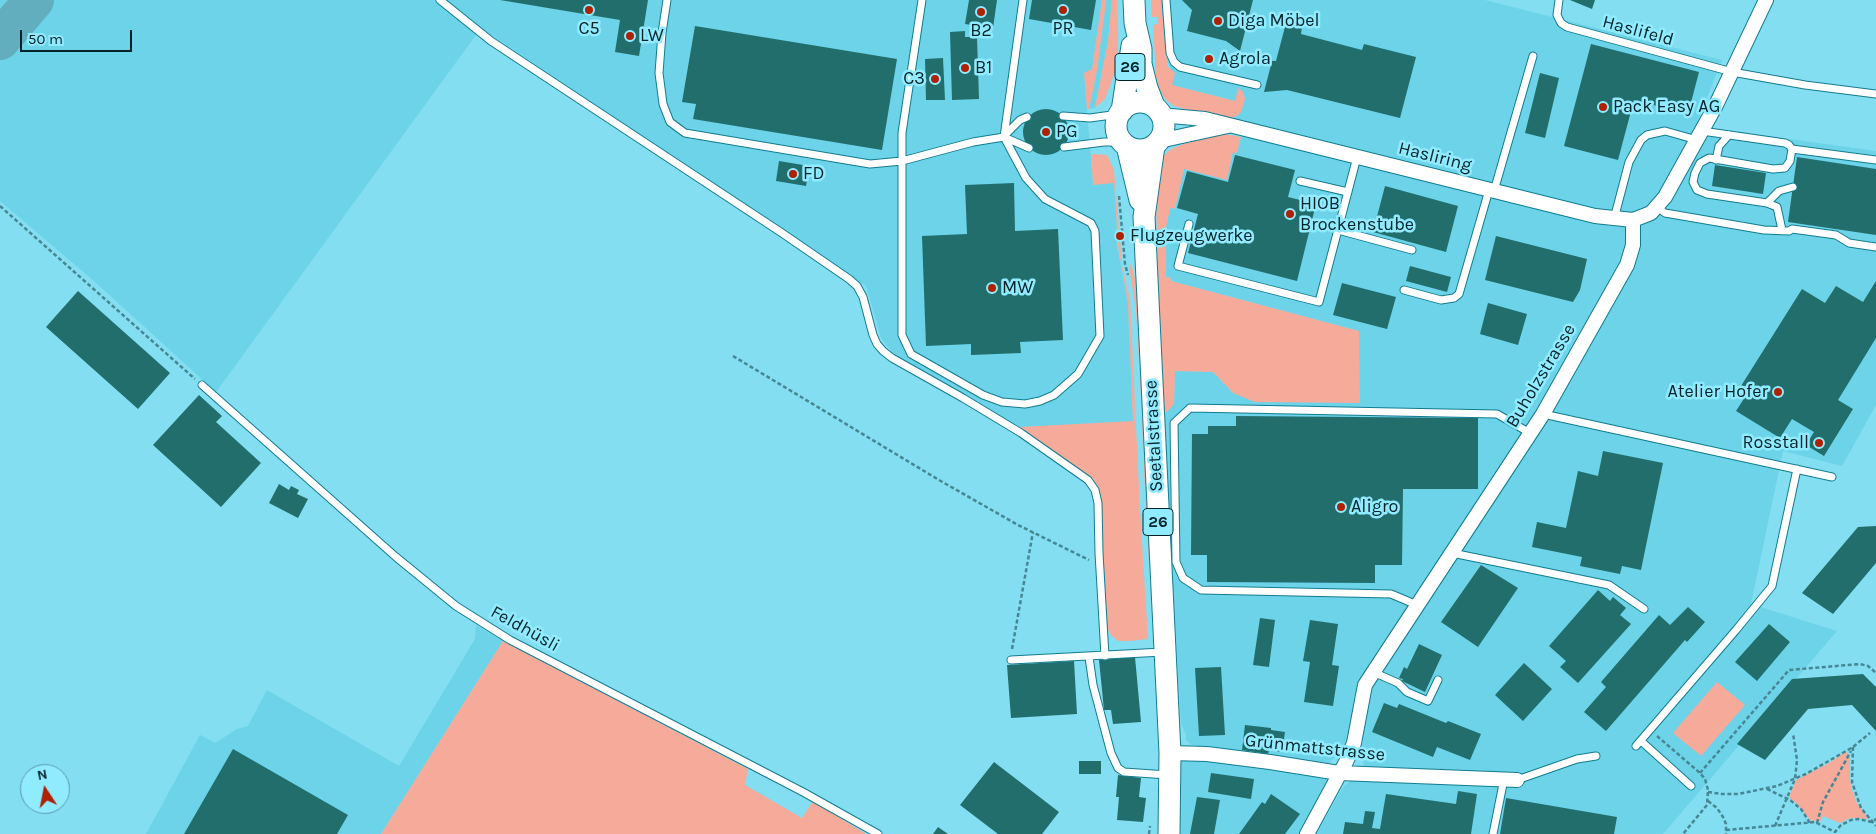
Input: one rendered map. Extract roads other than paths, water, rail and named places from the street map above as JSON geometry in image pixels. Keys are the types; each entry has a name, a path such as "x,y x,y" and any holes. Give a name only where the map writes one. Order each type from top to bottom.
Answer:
{"main road":[{"name":"26","path":"1134,0 1135,23 1145,80 1158,110"},
{"name":"26","path":"1120,112 1135,23"},
{"path":"1137,102 1149,103 1158,110 1165,128 1157,144 1148,149 1138,150 1125,144 1116,129 1120,112 1131,103 1137,102"},
{"name":"Seetalstrasse","path":"1125,144 1144,217 1171,775 1169,834"},
{"name":"Seetalstrasse","path":"1144,217 1157,144"}],"street":[{"path":"1633,220 1651,213 1666,197 1732,72 1766,0"},
{"name":"Hasliring","path":"1158,110 1171,116 1205,119 1594,216 1633,220"},
{"name":"Hasliring","path":"1157,144 1229,126"},
{"name":"Buholzstrasse","path":"1307,834 1354,743 1365,685 1542,414 1627,265 1633,245 1633,220"},
{"name":"Grünmattstrasse","path":"1170,753 1207,754 1339,773 1510,780"}],"lane":[{"path":"440,0 491,41 849,279 857,286 863,297 876,344 892,358 1013,428 1088,480 1095,490 1098,503 1099,566 1105,656"},
{"path":"667,0 659,72 663,104 670,122 685,133 870,164 902,161 973,142 1004,137 1029,148"},
{"path":"922,0 902,133 902,335 911,354 983,395 1002,402 1025,404 1040,401 1054,395 1078,374 1100,336 1095,231 1091,223 1045,199 1026,178 1004,137 1023,0"},
{"path":"1166,0 1170,53 1174,62 1180,68 1256,85"},
{"name":"Haslifeld","path":"1559,0 1557,15 1561,23 1567,27 1732,72 1805,85 1876,94"},
{"path":"1404,290 1441,300 1454,298 1459,294 1533,56"},
{"path":"1063,116 1090,118 1120,112"},
{"path":"1004,137 1020,120 1027,118"},
{"path":"1614,219 1629,162 1640,140 1647,135 1665,131 1700,135 1729,135 1784,143 1792,149 1876,160"},
{"path":"1716,160 1720,146 1729,135"},
{"path":"1064,147 1104,142 1125,144"},
{"path":"1786,231 1777,207 1767,203 1707,194 1697,190 1693,182 1700,163 1709,158 1774,169 1785,168 1790,161 1792,149"},
{"path":"1189,224 1178,266 1319,302 1357,157"},
{"path":"1300,180 1348,192"},
{"path":"1767,203 1779,191 1793,187"},
{"path":"1657,207 1665,213 1764,230 1792,230 1836,236 1849,243 1876,247"},
{"path":"1338,230 1412,250"},
{"name":"Feldhüsli","path":"202,385 396,557 456,606 510,640 803,792 878,834"},
{"path":"1417,605 1391,594 1201,590 1183,578 1176,562 1174,423 1190,408 1497,414 1530,432"},
{"path":"1542,414 1832,477"},
{"path":"1691,786 1638,743 1772,586 1797,469"},
{"path":"1452,553 1609,585 1644,609"},
{"path":"1011,660 1165,652"},
{"path":"1089,657 1093,685 1111,753 1118,768 1124,772 1171,775"},
{"path":"1373,672 1398,683 1407,692 1428,701 1438,680"},
{"path":"1493,834 1510,780 1577,759 1596,756"}],"place":[{"name":"C5","path":"589,10"},
{"name":"PR","path":"1063,10"},
{"name":"B2","path":"981,12"},
{"name":"Diga Möbel","path":"1218,21"},
{"name":"LW","path":"630,36"},
{"name":"Agrola","path":"1209,59"},
{"name":"B1","path":"965,68"},
{"name":"C3","path":"935,79"},
{"name":"Pack Easy AG","path":"1603,107"},
{"name":"PG","path":"1046,132"},
{"name":"FD","path":"793,174"},
{"name":"HIOB Brockenstube","path":"1290,214"},
{"name":"Flugzeugwerke","path":"1120,236"},
{"name":"MW","path":"992,288"},
{"name":"Atelier Hofer","path":"1778,392"},
{"name":"Rosstall","path":"1819,443"},
{"name":"Aligro","path":"1341,507"}]}
